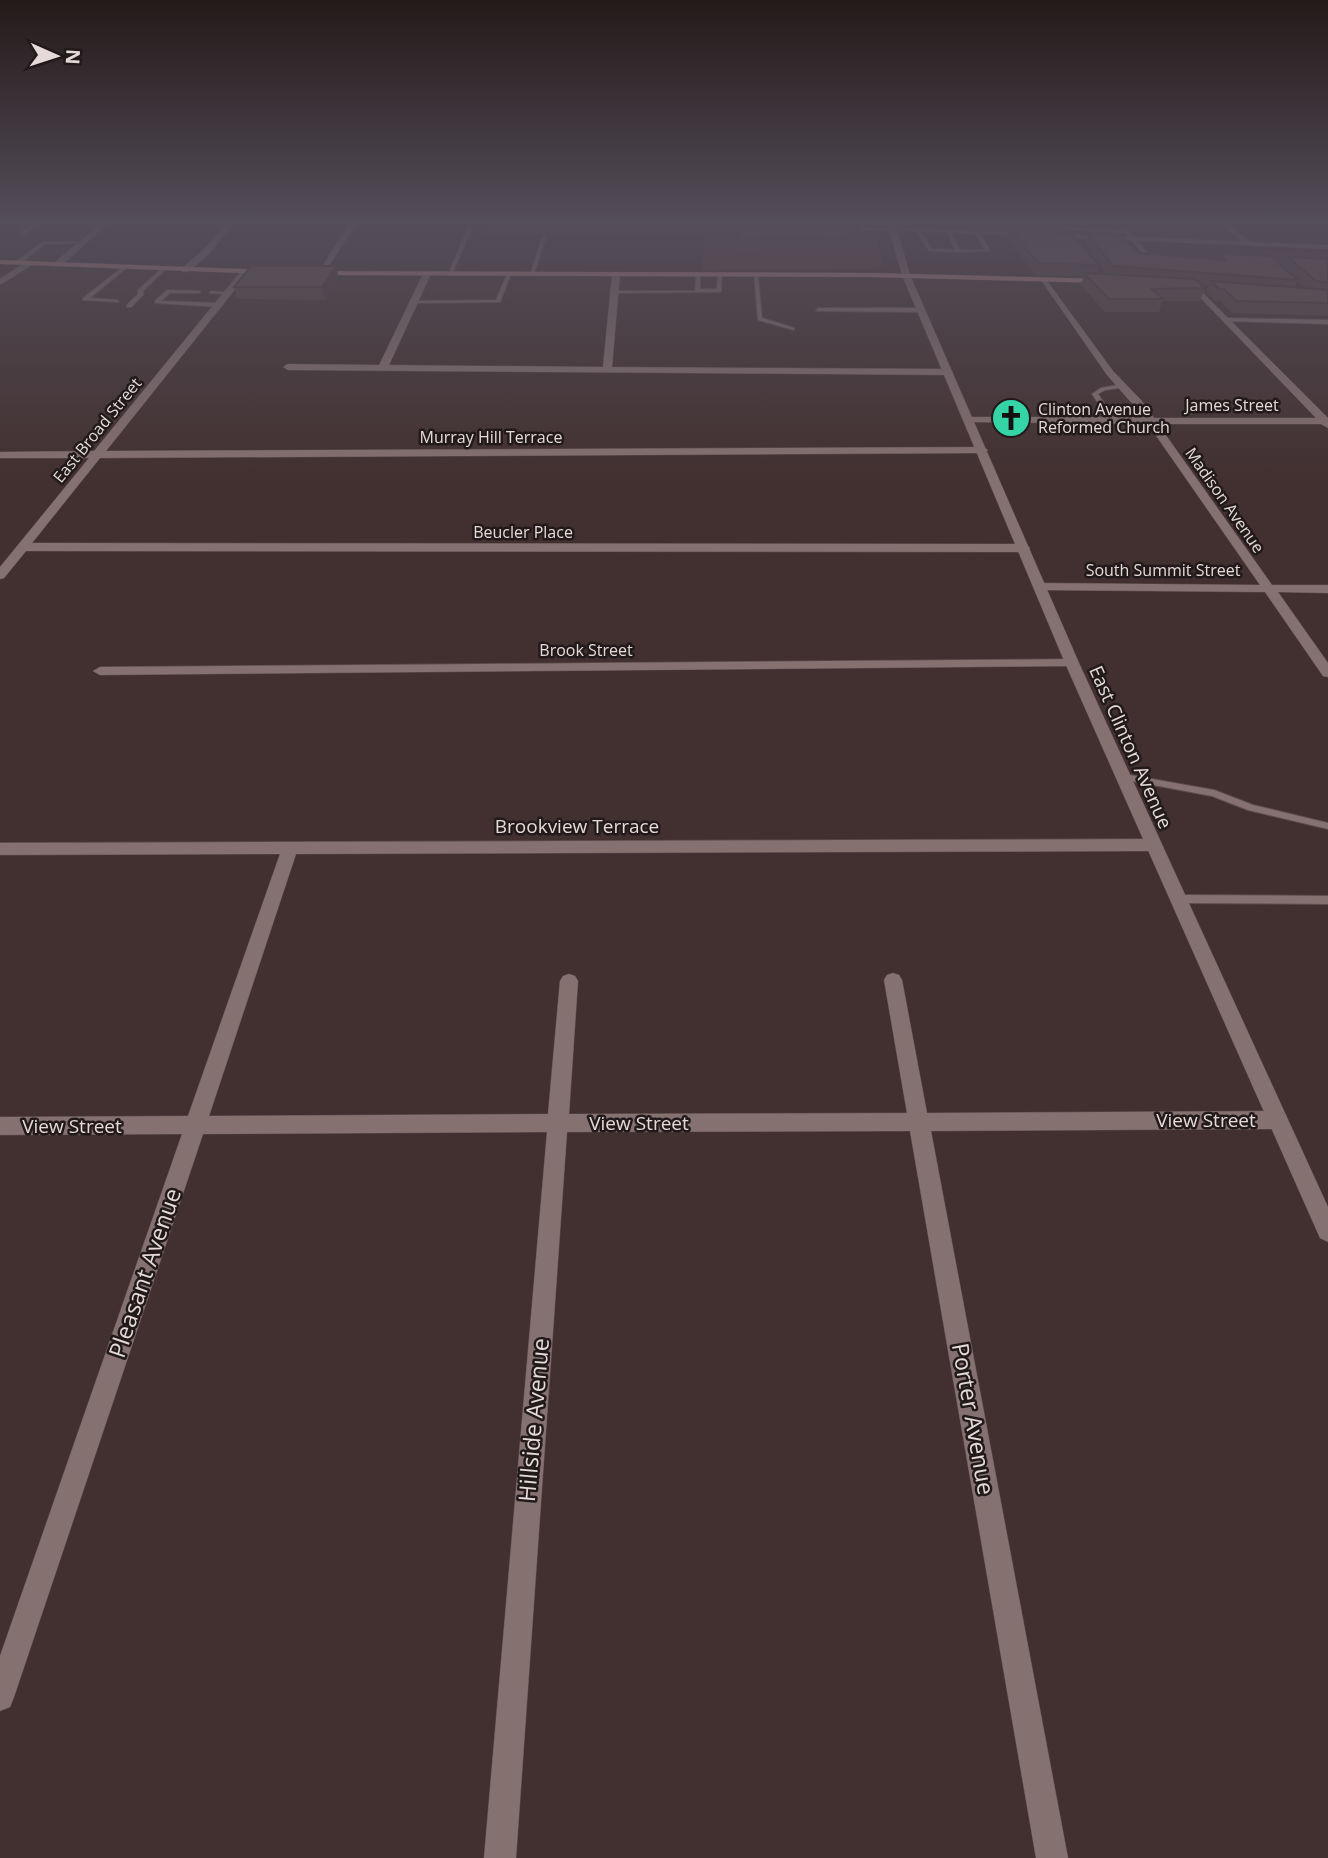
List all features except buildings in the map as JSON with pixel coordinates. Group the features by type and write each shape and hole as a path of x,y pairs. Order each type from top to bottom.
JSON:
{"street":[{"name":"East Broad Street","path":"0,575 217,308"},
{"path":"383,367 410,308"},
{"path":"607,368 613,308"},
{"name":"Madison Avenue","path":"1064,308 1110,373 1138,401 1328,673"},
{"path":"1215,308 1327,423"},
{"name":"East Clinton Avenue","path":"921,310 1072,663 1328,1231"},
{"path":"288,367 948,372"},
{"name":"James Street","path":"969,420 1327,423"},
{"name":"Murray Hill Terrace","path":"0,455 983,450"},
{"name":"Beucler Place","path":"23,547 1024,548"},
{"name":"South Summit Street","path":"1040,587 1328,589"},
{"name":"Brook Street","path":"100,671 1072,663"},
{"name":"Brookview Terrace","path":"0,849 1154,845"},
{"name":"Pleasant Avenue","path":"0,1697 290,848"},
{"name":"Porter Avenue","path":"893,980 1052,1858"},
{"name":"Hillside Avenue","path":"500,1858 569,981"},
{"name":"View Street","path":"0,1126 1278,1120"}],"lane":[{"path":"759,308 760,319 792,329"},
{"path":"818,310 921,310"},
{"path":"1227,320 1328,322"},
{"path":"1113,421 1095,394 1103,389 1123,386"},
{"path":"1124,777 1203,790 1251,808 1328,826"},
{"path":"1178,899 1328,901"}],"place":[{"name":"Clinton Avenue Reformed Church","path":"1011,418"}]}
